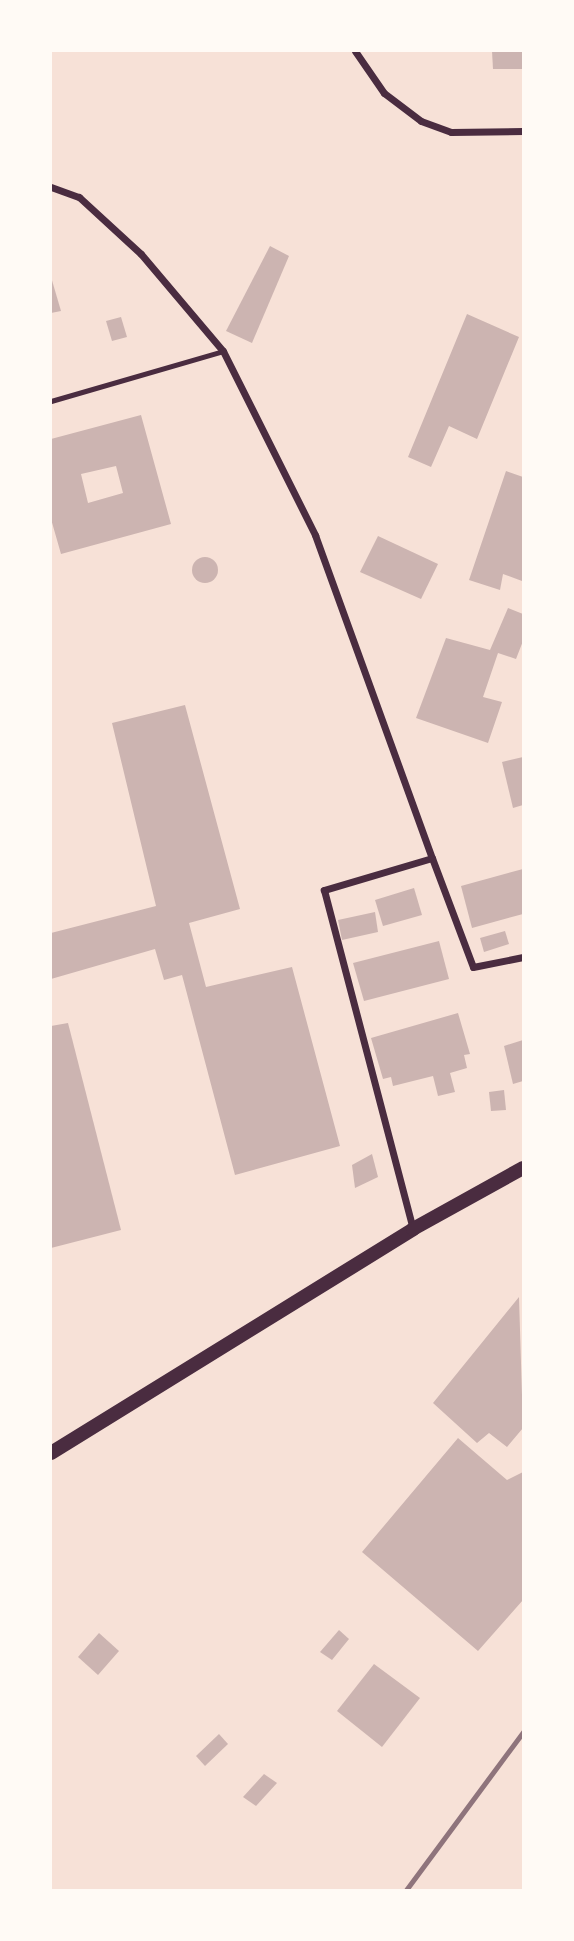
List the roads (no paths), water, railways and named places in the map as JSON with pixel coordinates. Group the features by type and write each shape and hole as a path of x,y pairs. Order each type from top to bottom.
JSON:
{"main road":[{"path":"51,1453 413,1228 523,1168"}],"street":[{"path":"355,51 384,93 421,121 451,132 523,131"},
{"path":"51,187 79,197 141,254 223,351 315,535 473,967 523,957"},
{"path":"413,1228 324,890 432,858"}],"lane":[{"path":"51,401 223,351"}],"railway":[{"path":"406,1890 523,1732"}]}
